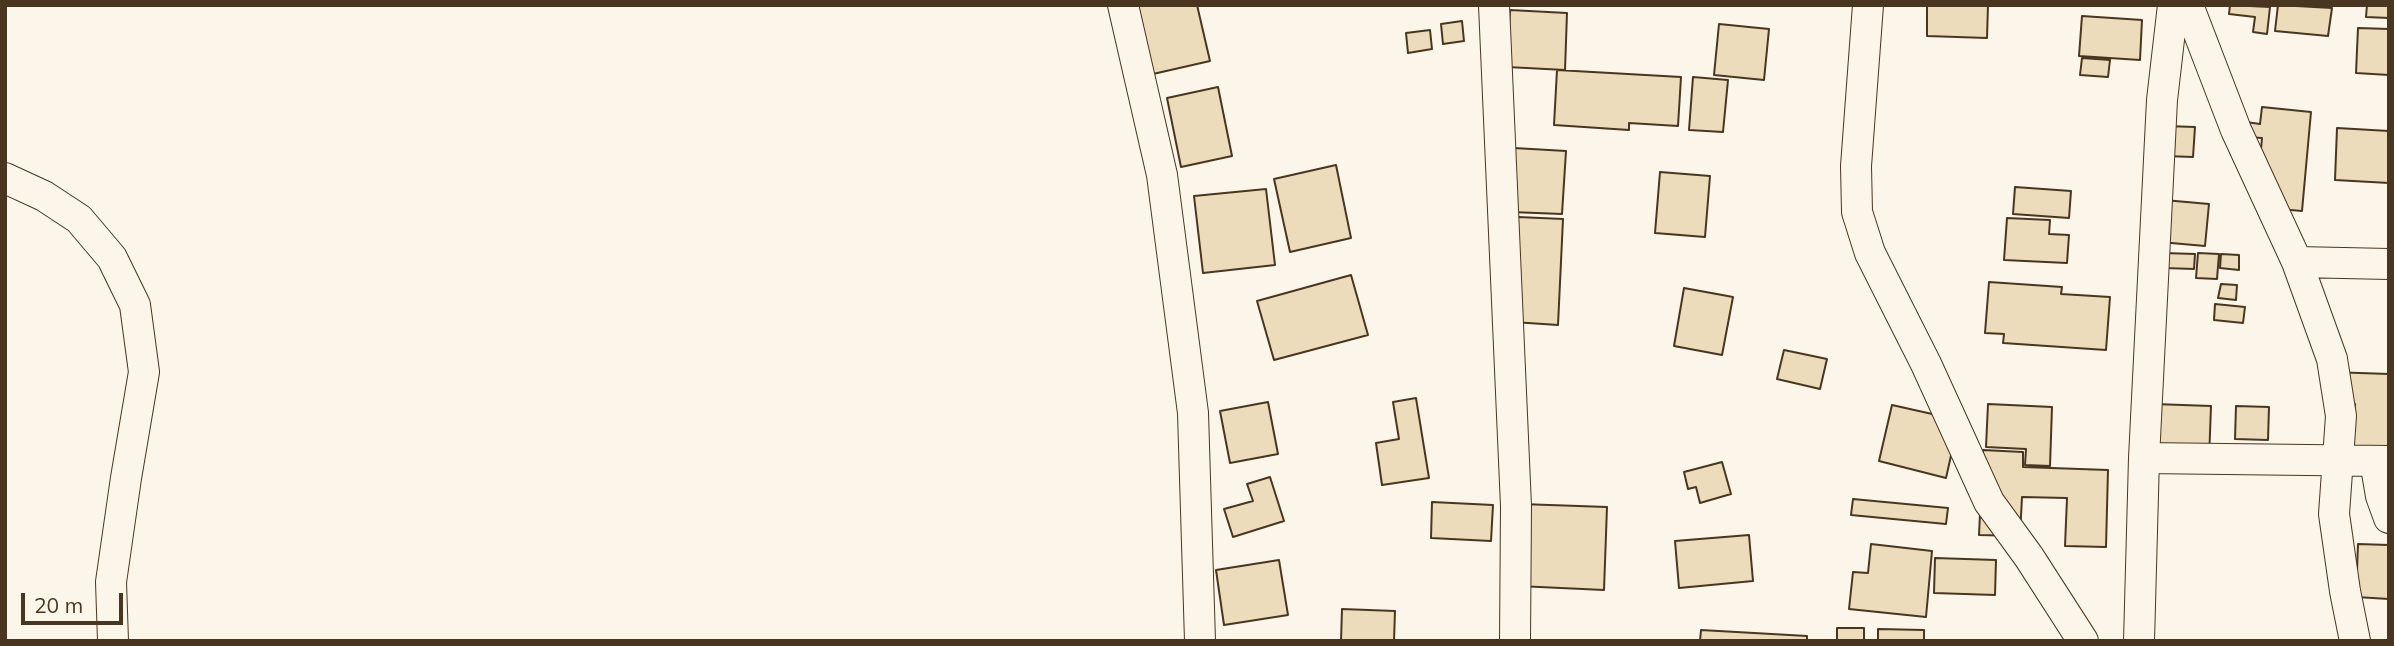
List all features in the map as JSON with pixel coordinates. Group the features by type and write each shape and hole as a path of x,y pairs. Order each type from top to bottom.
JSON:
{"street":[{"path":"1123,5 1162,175 1193,412 1200,641"},
{"path":"1494,5 1516,506 1515,641"},
{"path":"1868,5 1856,166 1857,212 1870,253 1926,364 1989,502 2029,557 2083,641"},
{"path":"2139,641 2144,458 2162,100 2174,5"},
{"path":"2188,5 2236,130 2297,262 2332,359 2341,416 2334,514 2345,591 2356,641"},
{"path":"5,178 44,197 79,219 112,258 135,305 144,372 111,582 113,641"},
{"path":"2297,262 2389,264"},
{"path":"2144,458 2382,461 2381,496 2389,518"}],"building":[{"path":"1138,5 1197,5 1210,61 1153,74"},
{"path":"1927,5 1988,5 1987,38 1927,36"},
{"path":"2230,5 2270,7 2267,34 2253,32 2255,17 2229,14"},
{"path":"2278,5 2332,8 2328,36 2275,31"},
{"path":"2367,5 2389,5 2389,18 2366,17"},
{"path":"1510,10 1567,13 1565,70 1507,67"},
{"path":"2082,16 2142,20 2140,60 2079,56"},
{"path":"1462,21 1464,41 1443,44 1441,24"},
{"path":"1719,24 1769,29 1764,80 1714,75"},
{"path":"2358,28 2389,29 2389,75 2356,73"},
{"path":"1430,30 1432,49 1408,53 1406,33"},
{"path":"2082,58 2110,60 2108,77 2080,75"},
{"path":"1557,70 1681,77 1678,126 1629,123 1629,130 1554,125"},
{"path":"1693,77 1728,80 1723,132 1689,130"},
{"path":"1218,87 1232,156 1181,167 1167,98"},
{"path":"2262,107 2311,112 2302,211 2256,207 2262,138 2245,137 2246,122 2260,124"},
{"path":"2166,126 2195,127 2193,157 2165,156"},
{"path":"2337,128 2389,131 2389,183 2335,180"},
{"path":"1514,148 1566,151 1562,214 1511,212"},
{"path":"1336,165 1351,238 1290,252 1274,179"},
{"path":"1660,172 1710,176 1705,237 1655,233"},
{"path":"2015,187 2071,191 2069,218 2013,214"},
{"path":"1266,189 1275,265 1203,273 1194,196"},
{"path":"2164,200 2209,204 2205,246 2160,242"},
{"path":"1518,217 1563,219 1558,325 1513,322"},
{"path":"2007,218 2050,220 2049,234 2069,235 2067,263 2004,260"},
{"path":"2164,253 2195,254 2194,269 2164,268"},
{"path":"2198,253 2219,254 2217,279 2196,278"},
{"path":"2221,254 2239,255 2239,270 2220,268"},
{"path":"1351,275 1368,335 1274,360 1257,301"},
{"path":"1989,282 2062,287 2061,294 2110,297 2106,350 2003,343 2004,334 1985,333"},
{"path":"2221,284 2237,285 2236,300 2218,298"},
{"path":"1684,288 1733,297 1722,355 1674,346"},
{"path":"2215,304 2245,307 2243,323 2214,320"},
{"path":"1784,350 1827,359 1820,389 1777,379"},
{"path":"2330,372 2389,374 2389,452 2328,449 2353,427 2355,404 2329,402"},
{"path":"1416,398 1429,478 1382,485 1376,443 1399,439 1393,402"},
{"path":"1268,402 1278,454 1230,463 1220,411"},
{"path":"1988,404 2052,407 2050,466 2025,465 2026,449 1986,447"},
{"path":"2154,404 2211,406 2209,460 2151,458"},
{"path":"1892,405 1959,420 1946,478 1879,461"},
{"path":"2236,406 2269,407 2268,440 2235,439"},
{"path":"1983,450 2023,452 2023,467 2108,470 2106,547 2065,546 2067,498 2022,497 2020,536 1979,535"},
{"path":"1722,462 1731,494 1700,503 1696,487 1688,489 1684,472"},
{"path":"1270,477 1284,521 1233,537 1224,509 1253,501 1247,484"},
{"path":"1853,499 1948,508 1946,524 1851,515"},
{"path":"1432,502 1493,505 1491,541 1431,538"},
{"path":"1521,504 1607,507 1604,590 1518,586"},
{"path":"1749,535 1753,581 1679,588 1675,541"},
{"path":"1871,544 1932,551 1926,617 1849,609 1853,572 1868,573"},
{"path":"2358,544 2389,545 2389,599 2356,597"},
{"path":"1935,558 1996,560 1995,595 1934,593"},
{"path":"1279,560 1288,615 1224,625 1216,570"},
{"path":"1342,609 1395,611 1394,641 1341,641"},
{"path":"1837,628 1864,628 1864,641 1837,641"},
{"path":"1878,629 1924,630 1924,641 1878,641"},
{"path":"1701,630 1807,636 1807,641 1700,641"}]}
